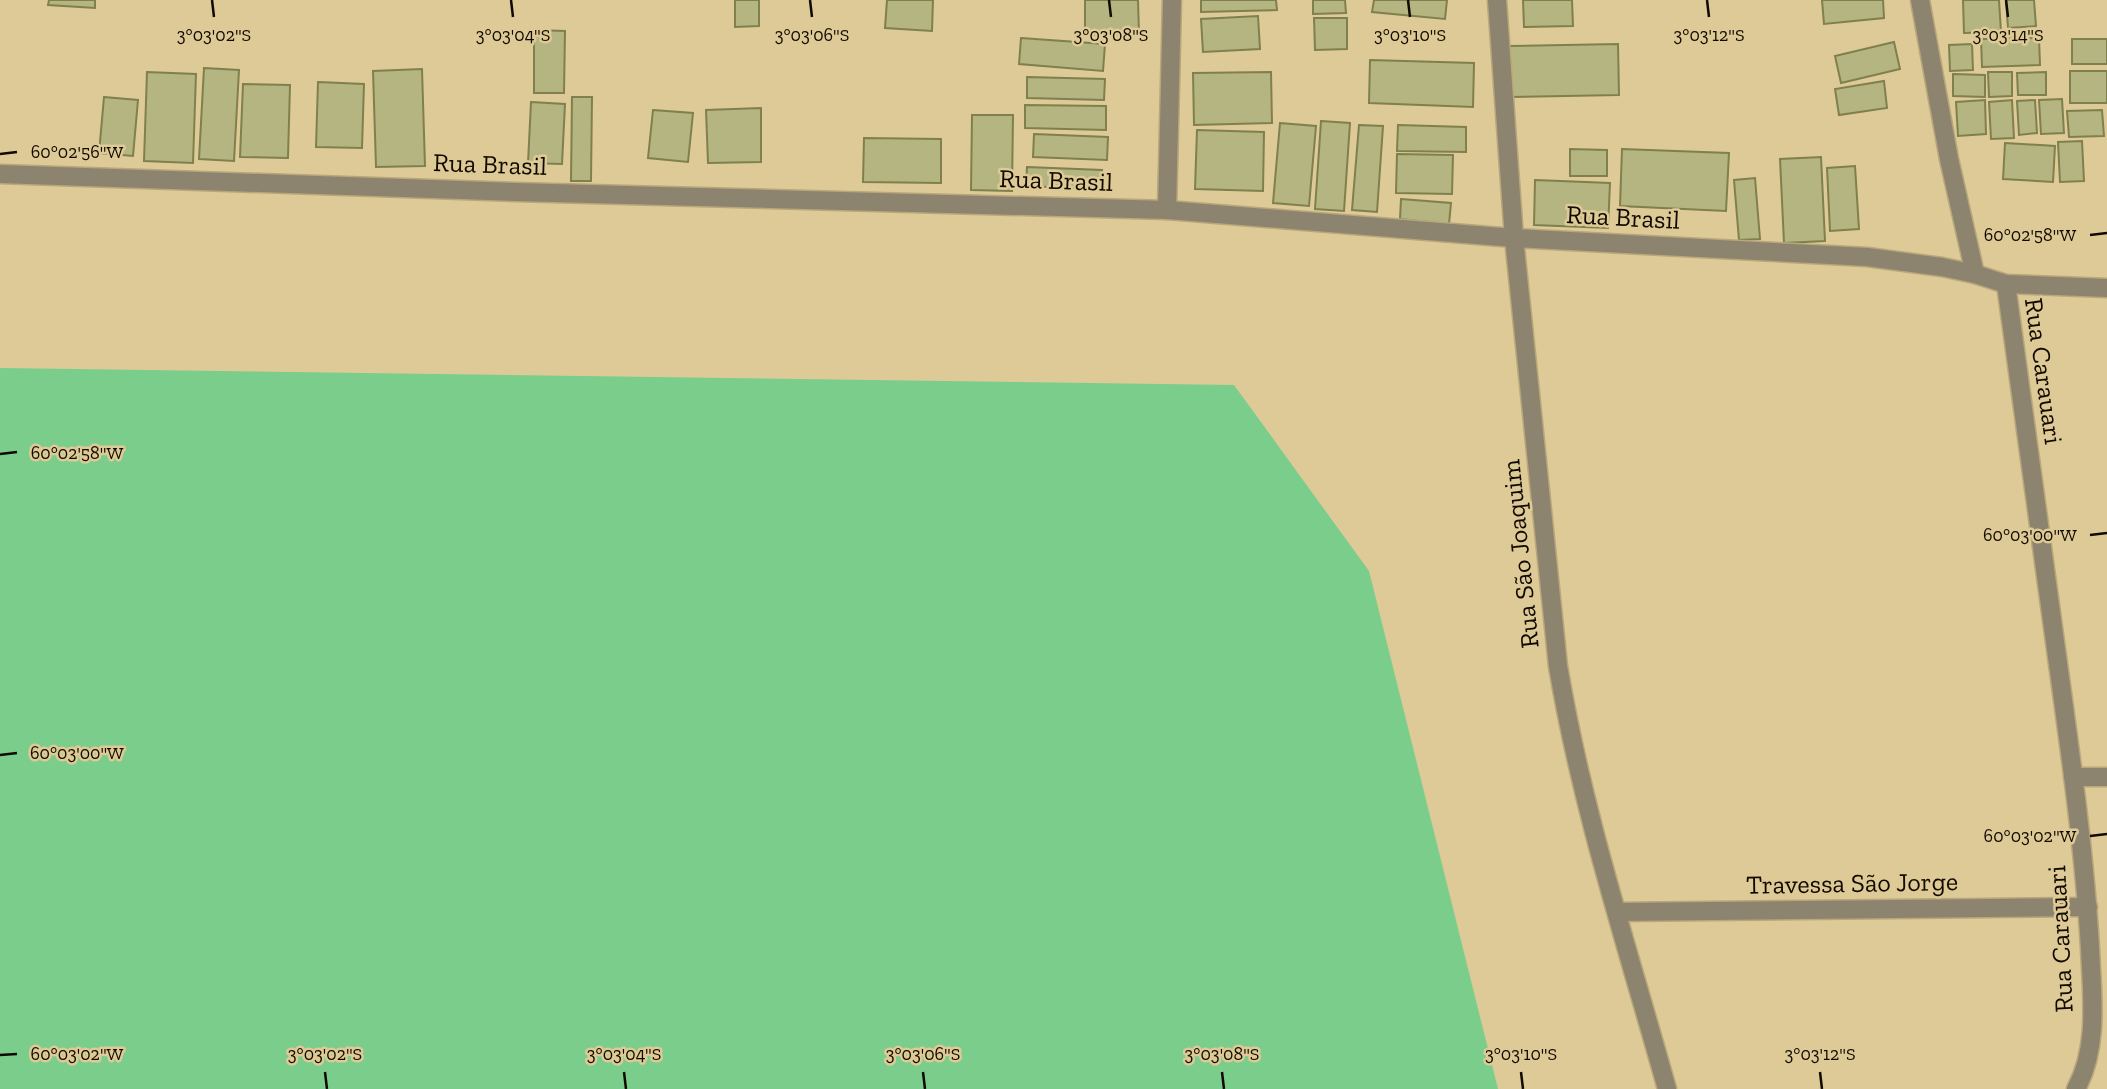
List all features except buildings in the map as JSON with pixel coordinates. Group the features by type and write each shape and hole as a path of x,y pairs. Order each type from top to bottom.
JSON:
{"street":[{"path":"1167,210 1172,0"},
{"name":"Rua São Joaquim","path":"1497,0 1514,237 1558,666 1584,798 1667,1089"},
{"path":"1920,0 1949,159 1975,274"},
{"name":"Rua Brasil","path":"0,174 1167,210 1514,237 1867,257 1942,267 2006,284 2107,288"},
{"name":"Rua Carauari","path":"2006,284 2088,906 2092,1026 2085,1072 2076,1089"},
{"path":"2073,777 2107,777"},
{"name":"Travessa São Jorge","path":"1618,912 2088,906"}],"green space":[{"path":"0,368 1234,385 1369,571 1498,1089 0,1089"}]}
